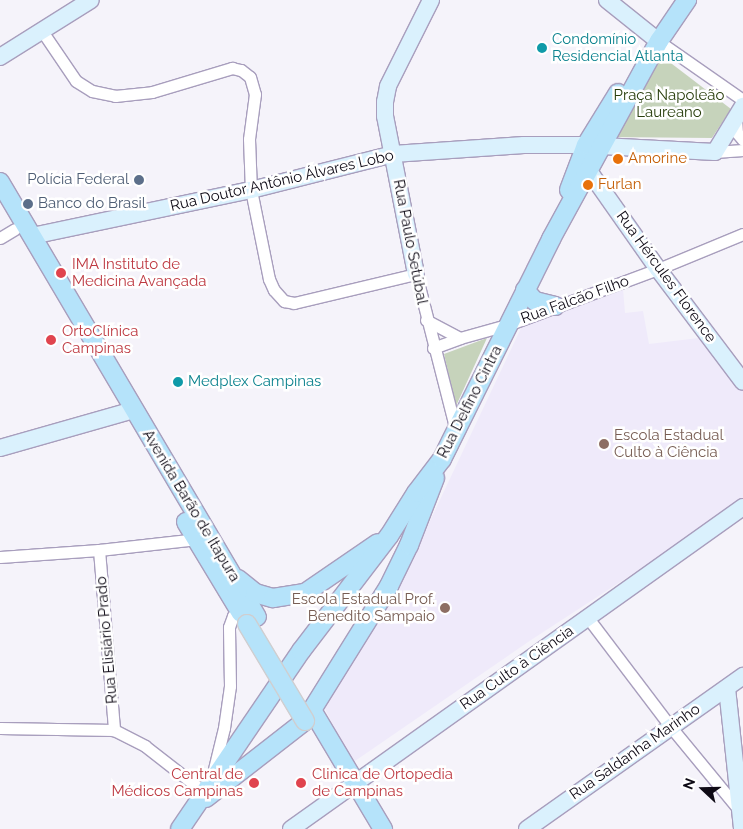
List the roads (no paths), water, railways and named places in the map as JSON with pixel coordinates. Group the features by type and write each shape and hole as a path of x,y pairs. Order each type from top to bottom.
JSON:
{"main road":[{"name":"Rua Delfino Cintra","path":"180,829 301,651 394,529 416,493 442,459 457,432 550,239 589,171 594,145 655,39 687,0"},
{"path":"550,239 594,145"},
{"name":"Avenida Barão de Itapura","path":"0,182 32,236 197,539 248,617 352,785 383,829"},
{"name":"Avenida Barão de Itapura","path":"0,205 7,233 128,412 232,572 248,617"},
{"path":"525,290 535,301 554,306"},
{"path":"194,808 308,715 389,586 415,530 442,459"},
{"path":"232,572 245,587 255,593 273,598 291,597 304,594 394,529 411,525 415,530"},
{"name":"Avenida Barão de Itapura","path":"352,785 371,829"}],"street":[{"path":"0,57 91,0"},
{"name":"Rua Paulo Setúbal","path":"431,0 388,86 385,116 426,320 457,432"},
{"path":"607,0 655,39 743,100"},
{"path":"42,31 76,81 92,92 114,96 152,92 232,68 241,70 250,77 255,94 249,139 251,190 269,280 278,297 284,301 294,303 416,274"},
{"path":"740,112 737,134 743,140"},
{"path":"715,152 740,112"},
{"name":"Rua Doutor Antônio Álvares Lobo","path":"32,236 251,190 393,154 524,145 594,145 715,152 743,150"},
{"name":"Rua Hércules Florence","path":"589,171 658,269 743,382"},
{"name":"Rua Falcão Filho","path":"434,348 460,338 510,324 554,306 658,269 743,234"},
{"path":"426,320 460,338"},
{"path":"0,448 128,412"},
{"name":"Rua Culto à Ciência","path":"291,829 743,507"},
{"path":"0,557 99,550 197,539"},
{"name":"Rua Elisiário Prado","path":"99,550 114,730"},
{"path":"0,728 114,730 145,746 208,786 224,728 230,686 229,627 233,616 248,617"},
{"path":"588,618 670,726 740,811"},
{"name":"Rua Saldanha Marinho","path":"527,829 670,726 735,687 743,676"},
{"path":"735,687 742,829"}],"place":[{"name":"Condomínio Residencial Atlanta","path":"542,48"},
{"name":"Amorine","path":"618,159"},
{"name":"Polícia Federal","path":"139,180"},
{"name":"Furlan","path":"588,185"},
{"name":"Banco do Brasil","path":"28,204"},
{"name":"IMA Instituto de Medicina Avançada","path":"61,273"},
{"name":"OrtoClínica Campinas","path":"51,340"},
{"name":"Medplex Campinas","path":"178,382"},
{"name":"Escola Estadual Culto à Ciência","path":"604,444"},
{"name":"Escola Estadual Prof. Benedito Sampaio","path":"445,608"},
{"name":"Central de Médicos Campinas","path":"254,783"},
{"name":"Clinica de Ortopedia de Campinas","path":"301,783"}],"park label":[{"name":"Praça Napoleão Laureano","path":"669,104"}]}
